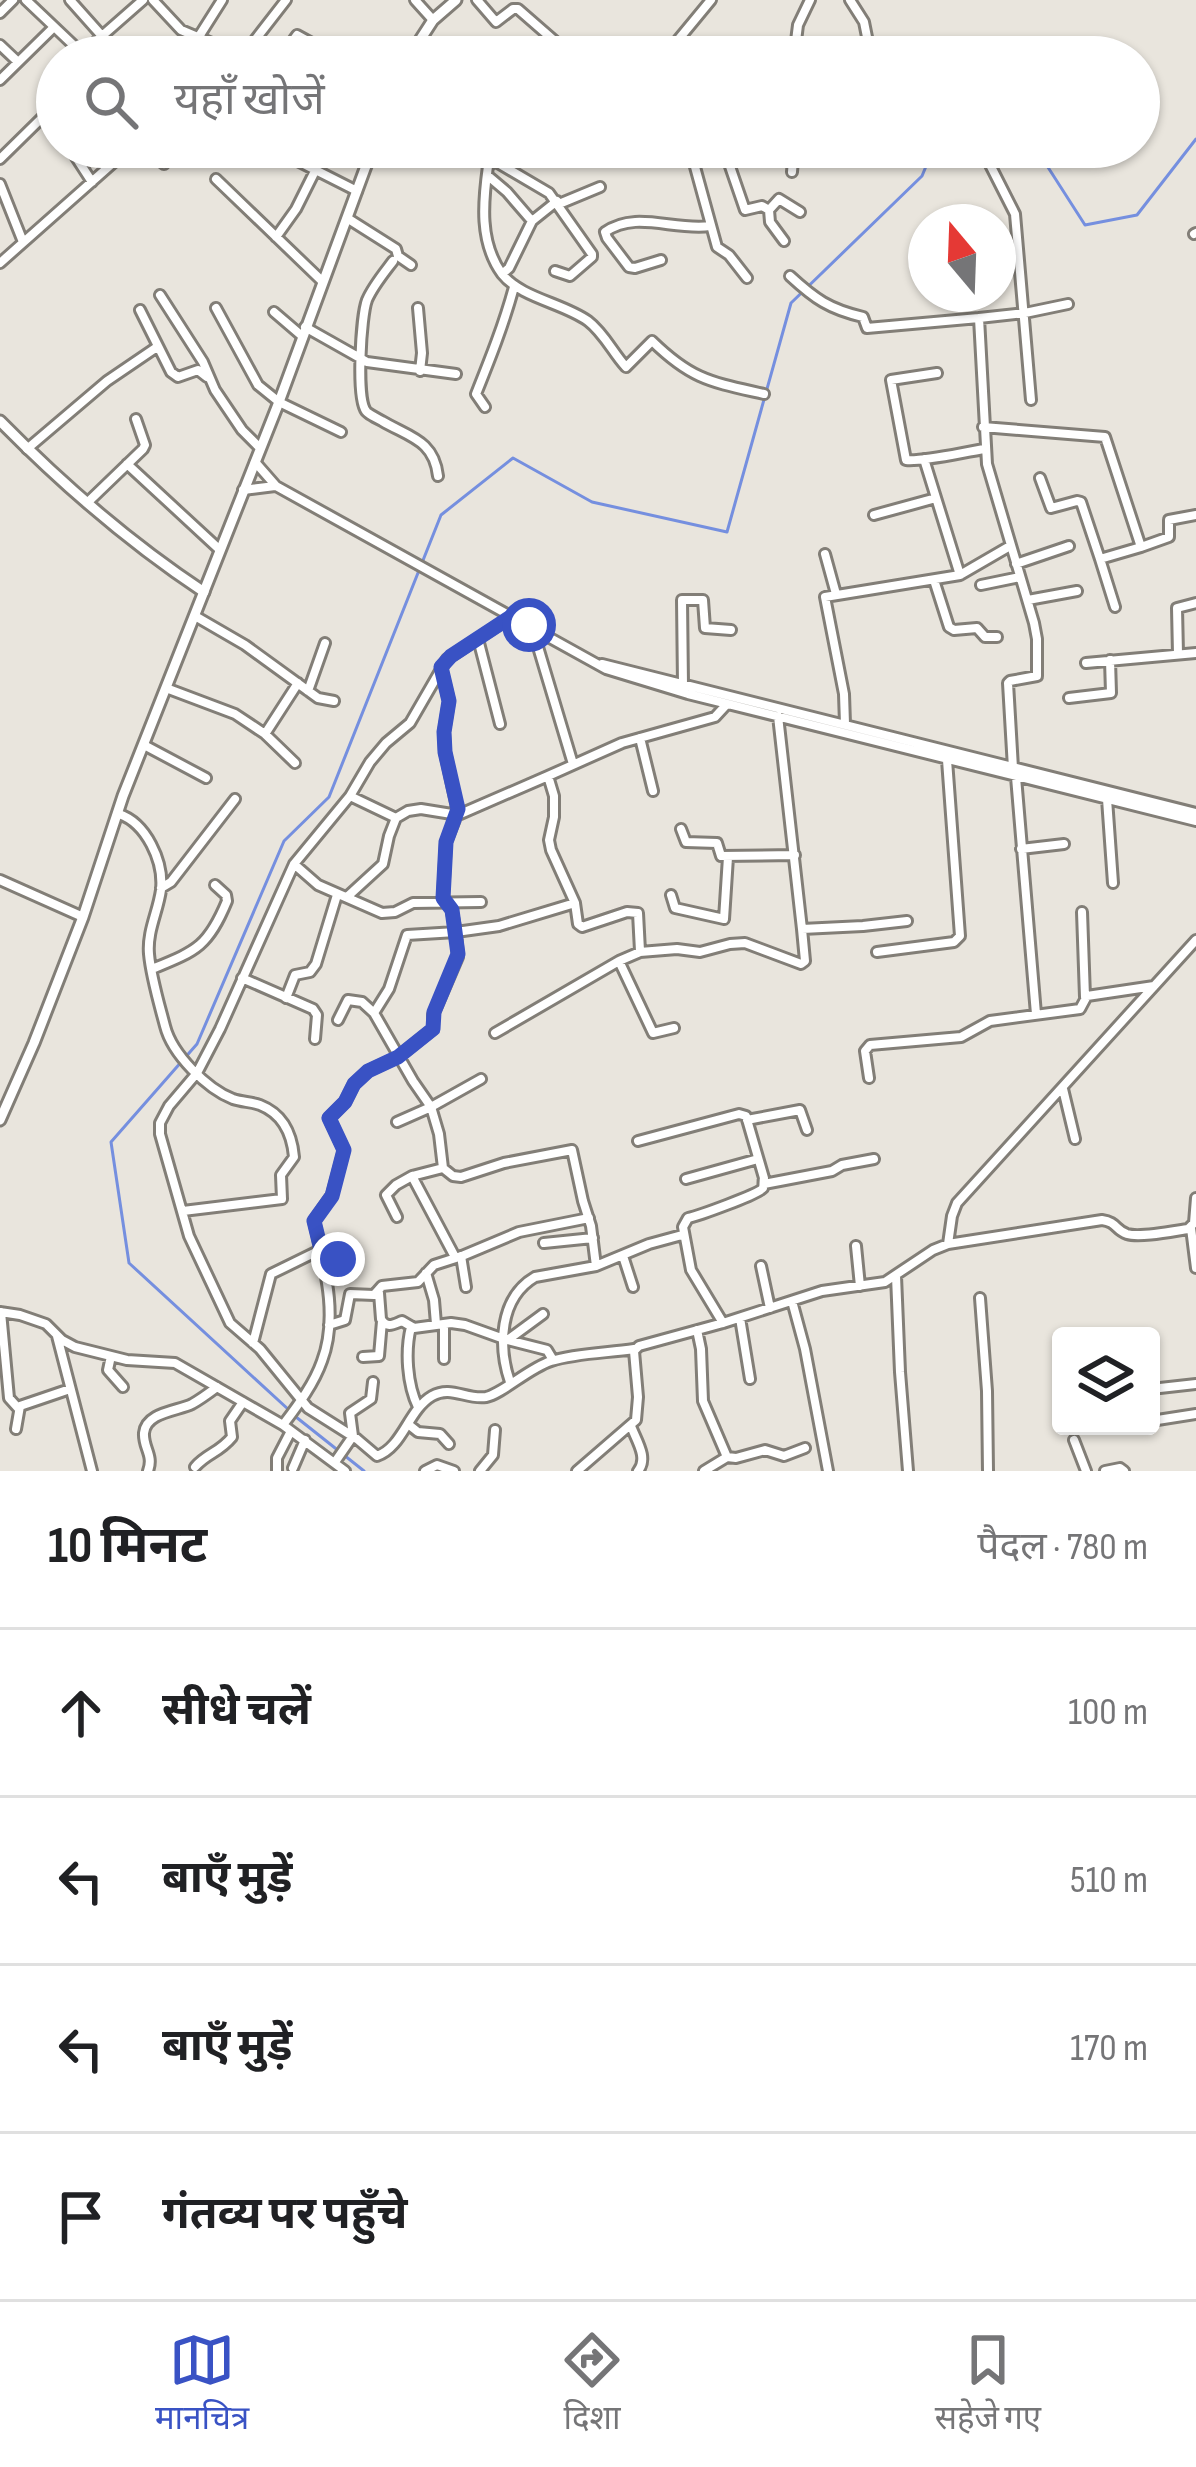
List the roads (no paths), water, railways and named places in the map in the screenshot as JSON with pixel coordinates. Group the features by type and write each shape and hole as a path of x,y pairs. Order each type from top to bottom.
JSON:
{"street":[{"path":"0,13 13,0"},
{"path":"26,0 64,36"},
{"path":"70,0 102,36 143,0"},
{"path":"153,0 194,36"},
{"path":"199,36 222,0"},
{"path":"258,36 286,0"},
{"path":"415,0 433,20"},
{"path":"423,36 456,0"},
{"path":"477,0 496,22 518,9 549,36"},
{"path":"680,36 711,0"},
{"path":"797,36 810,0"},
{"path":"850,0 867,36"},
{"path":"45,36 54,27"},
{"path":"0,80 36,44"},
{"path":"0,45 18,62"},
{"path":"1,157 36,124"},
{"path":"83,168 92,182"},
{"path":"0,263 108,168"},
{"path":"309,168 357,191"},
{"path":"0,1120 83,917 365,168"},
{"path":"486,168 532,221"},
{"path":"490,168 483,196 492,256 514,286 590,322 626,367 650,341 698,377 764,394"},
{"path":"507,168 543,188 558,203 592,256 570,276 555,271"},
{"path":"695,168 718,248 747,278"},
{"path":"731,168 745,210 762,206 769,210"},
{"path":"792,168 792,172"},
{"path":"992,168 1014,210 1031,400"},
{"path":"276,237 315,171"},
{"path":"216,179 322,281"},
{"path":"0,184 23,242"},
{"path":"502,274 532,221 558,203 601,187"},
{"path":"784,241 770,222 769,210 779,199 800,212"},
{"path":"345,218 396,249 397,256 411,266"},
{"path":"661,260 629,267 605,232 638,221 684,228 710,226"},
{"path":"393,261 366,306 359,359 364,409 427,446 438,476"},
{"path":"790,276 836,310 863,317 866,328 1025,313 1068,304"},
{"path":"485,406 476,394 514,286"},
{"path":"160,295 203,362 208,378 242,430 260,448"},
{"path":"216,308 255,381 279,402 340,431"},
{"path":"418,308 420,371"},
{"path":"140,310 176,376 198,370 208,378"},
{"path":"274,312 304,332 373,364 456,374"},
{"path":"979,318 985,449 1037,639 1038,674 1008,683 1036,1014"},
{"path":"27,448 73,407 157,347"},
{"path":"937,374 891,380 905,458 909,462 985,449"},
{"path":"87,503 145,445 136,419"},
{"path":"0,421 87,503 204,592"},
{"path":"983,427 1105,437 1141,547"},
{"path":"924,459 960,575"},
{"path":"255,462 276,486 622,675 724,709 778,716 1196,817"},
{"path":"127,464 220,550"},
{"path":"1040,478 1051,508 1082,502 1115,608"},
{"path":"243,490 276,486"},
{"path":"874,515 936,498"},
{"path":"1100,559 1169,537 1169,520 1196,515"},
{"path":"845,724 827,596 960,575 1010,546"},
{"path":"1016,564 1070,546"},
{"path":"826,554 836,594"},
{"path":"981,585 1020,577"},
{"path":"934,580 949,627 977,628 985,637 997,637"},
{"path":"1028,600 1077,590"},
{"path":"683,685 682,601 703,600 705,628 731,630"},
{"path":"1178,654 1177,608 1196,603"},
{"path":"195,616 245,645 318,698 334,701"},
{"path":"512,616 441,667 414,717 379,750 350,796 294,864 220,1029 160,1123 194,1248 222,1310 299,1403 374,1455 381,1455 418,1407 441,1392 494,1395 553,1360 634,1349 822,1291 886,1282 948,1244 1102,1220 1132,1235 1191,1228"},
{"path":"537,629 538,647 573,764"},
{"path":"478,639 500,724"},
{"path":"308,691 326,643"},
{"path":"1086,663 1196,653"},
{"path":"1070,698 1111,693 1110,660"},
{"path":"600,664 845,724 1107,799 1196,817"},
{"path":"277,1471 286,1426 324,1355 328,1324 324,1262 314,1221 332,1196 344,1150 329,1118 368,1071 398,1057 434,1028 434,1012 458,957 452,910 445,902 446,842 458,815 445,752 449,701 441,667"},
{"path":"265,734 298,683"},
{"path":"166,688 235,715 265,734 295,763"},
{"path":"286,998 295,975 310,972 316,964 342,896 383,864 396,818 421,809 458,815 573,764 640,738 715,717 724,709"},
{"path":"495,1034 640,952 700,952 745,943 801,964 805,961 778,716"},
{"path":"640,738 653,791"},
{"path":"144,745 206,778"},
{"path":"877,952 955,942 961,936 947,760"},
{"path":"548,776 554,796 551,850 575,903 578,923 582,927 627,912 638,913 640,952"},
{"path":"350,796 396,818"},
{"path":"161,888 171,882 235,799"},
{"path":"1107,799 1113,883"},
{"path":"118,814 132,819 146,836 159,871 161,888 149,934 152,969 174,1050 227,1096 274,1113 290,1133 294,1154 281,1175 284,1196 280,1200 183,1211"},
{"path":"681,829 686,842 717,843 719,855 795,855"},
{"path":"1021,849 1064,844"},
{"path":"671,896 675,908 724,919 728,857"},
{"path":"294,864 307,877 342,896 386,913 413,903 481,902"},
{"path":"0,880 83,917"},
{"path":"152,969 183,956 209,937 227,901 214,885"},
{"path":"374,1013 389,989 407,935 499,926 575,903"},
{"path":"869,1078 869,1045 961,1037 986,1022 1080,1009 1084,997 1082,912"},
{"path":"802,928 907,921"},
{"path":"948,1244 957,1203 1196,940"},
{"path":"620,961 652,1034 674,1028"},
{"path":"242,978 316,1012 315,1040"},
{"path":"1084,997 1154,986"},
{"path":"338,1020 353,999 374,1013 431,1107 443,1168 454,1176 572,1150 596,1266"},
{"path":"397,1122 481,1078"},
{"path":"1062,1088 1075,1139"},
{"path":"747,1120 800,1110 807,1130"},
{"path":"638,1141 744,1114 764,1184"},
{"path":"686,1179 758,1159"},
{"path":"723,1324 691,1270 682,1235 688,1218 757,1193 764,1184 874,1159"},
{"path":"397,1217 386,1195 412,1176 443,1168"},
{"path":"412,1176 458,1256 466,1287"},
{"path":"1196,1198 1191,1228 1196,1268"},
{"path":"328,1324 344,1320 349,1294 374,1295 382,1286 418,1282 434,1265 519,1232 589,1218"},
{"path":"510,1382 504,1362 508,1306 526,1282 596,1266 682,1235"},
{"path":"544,1244 593,1238"},
{"path":"856,1246 860,1286"},
{"path":"253,1343 271,1274 322,1249"},
{"path":"623,1256 633,1287"},
{"path":"324,1262 340,1260 346,1277"},
{"path":"761,1266 770,1308"},
{"path":"426,1272 440,1324 443,1358"},
{"path":"896,1276 908,1471"},
{"path":"363,1357 379,1354 378,1290"},
{"path":"980,1298 988,1471"},
{"path":"792,1301 828,1471"},
{"path":"18,1408 9,1399 0,1312 38,1321 75,1346 111,1356 168,1361 286,1426 337,1459 344,1471"},
{"path":"506,1340 543,1314"},
{"path":"740,1318 750,1379"},
{"path":"382,1321 393,1326 402,1321 411,1327 465,1324 547,1350 553,1360"},
{"path":"411,1327 410,1382 418,1407"},
{"path":"697,1330 704,1407 727,1456"},
{"path":"57,1335 92,1471"},
{"path":"577,1471 636,1420 634,1349"},
{"path":"111,1356 108,1370 123,1387"},
{"path":"337,1459 351,1439 350,1413 370,1400 373,1382"},
{"path":"1160,1388 1196,1384"},
{"path":"148,1471 146,1425 164,1411 186,1407 217,1387"},
{"path":"18,1408 71,1389"},
{"path":"195,1467 232,1437 230,1420 243,1402"},
{"path":"16,1429 18,1408"},
{"path":"1160,1420 1196,1414"},
{"path":"408,1424 418,1432 440,1434 449,1444"},
{"path":"631,1426 643,1458 638,1471"},
{"path":"483,1470 493,1455 495,1430"},
{"path":"293,1468 305,1440"},
{"path":"1074,1440 1087,1471"},
{"path":"704,1471 727,1456 765,1450 784,1456 805,1448"},
{"path":"425,1471 437,1465 454,1471"},
{"path":"1105,1471 1124,1471"}],"waterway":[{"path":"1048,168 1085,225 1137,215 1196,139"},
{"path":"289,1410 129,1263 111,1142 197,1044 284,841 329,797 441,515 513,458 592,502 727,532 791,303 925,168"},
{"path":"296,1417 364,1471"}]}
